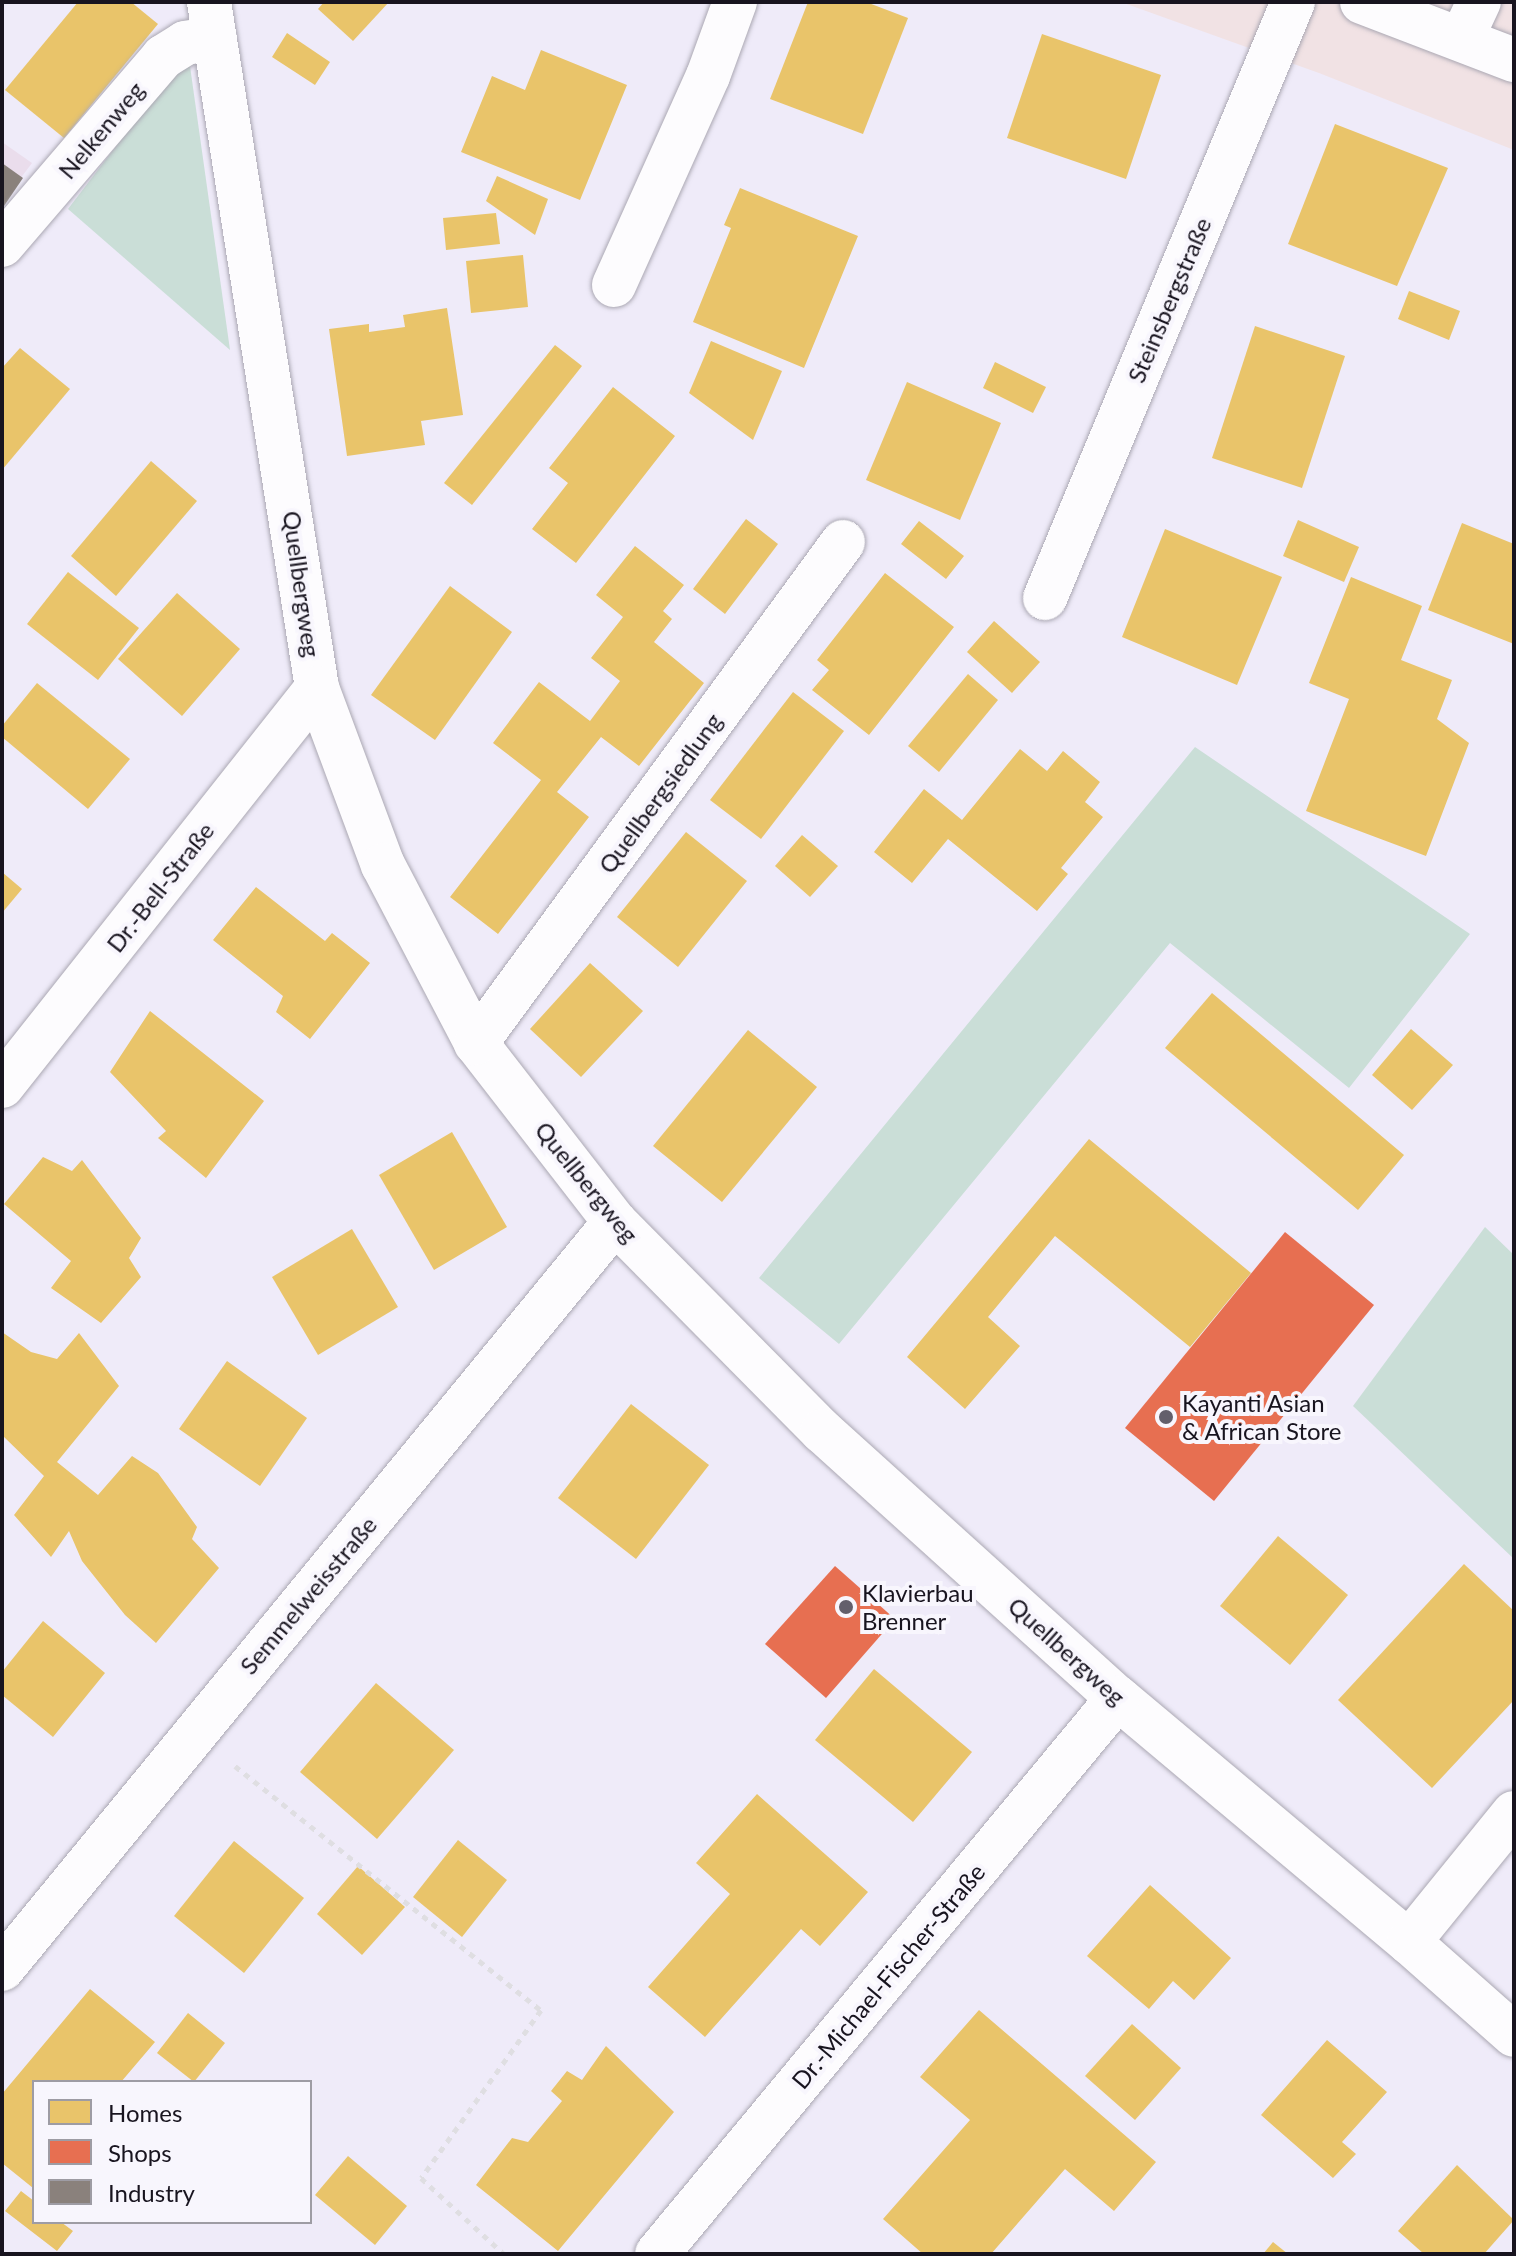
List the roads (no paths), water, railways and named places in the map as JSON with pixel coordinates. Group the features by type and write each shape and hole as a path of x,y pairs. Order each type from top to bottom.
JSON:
{"street":[{"path":"614,285 708,76 735,2"},
{"name":"Steinsbergstraße","path":"1045,598 1293,2"},
{"path":"1362,2 1470,20 1514,60"},
{"name":"Nelkenweg","path":"2,245 163,57 212,20"},
{"name":"Quellbergweg","path":"212,20 317,688 383,865 476,1043 615,1222 822,1431 1118,1698 1409,1942 1514,2035"},
{"name":"Quellbergsiedlung","path":"476,1043 843,542"},
{"name":"Dr.-Bell-Straße","path":"2,1086 317,688"},
{"name":"Semmelweisstraße","path":"2,1969 615,1222"},
{"name":"Dr.-Michael-Fischer-Straße","path":"657,2254 1118,1698"},
{"path":"1409,1942 1514,1813"}],"place":[{"name":"Kayanti Asian & African Store","path":"1166,1417"},
{"name":"Klavierbau Brenner","path":"846,1607"}]}
